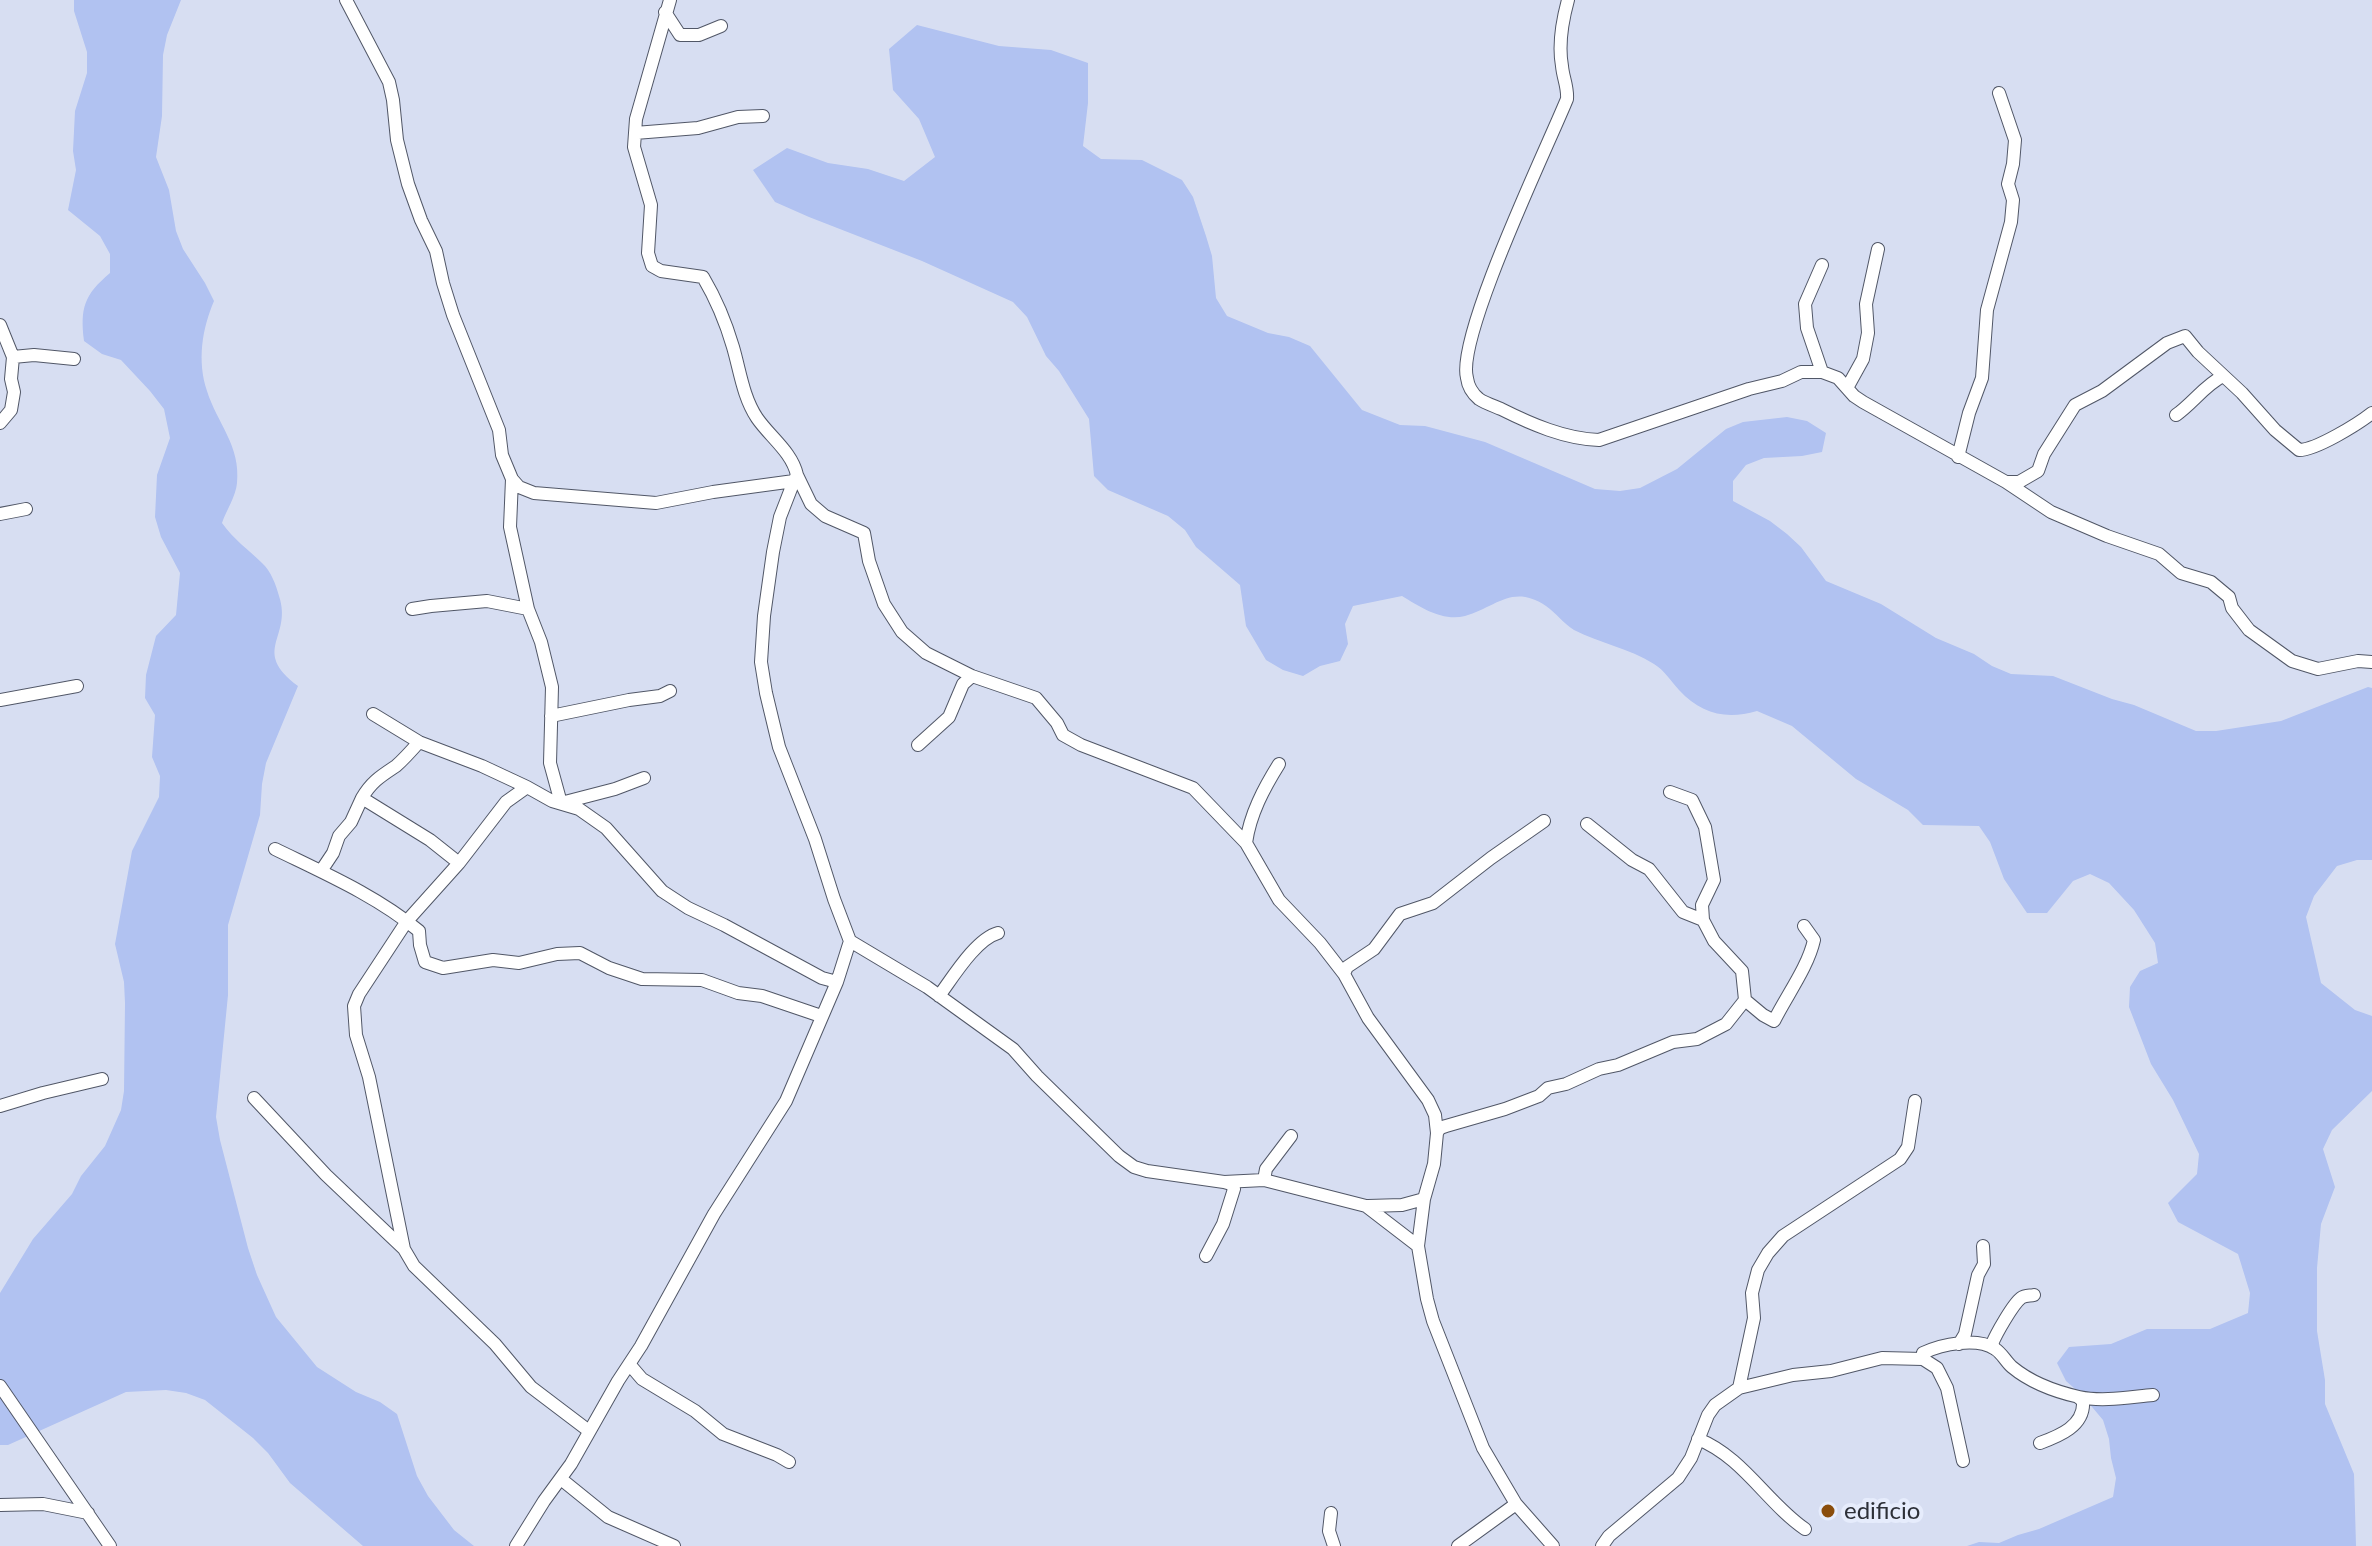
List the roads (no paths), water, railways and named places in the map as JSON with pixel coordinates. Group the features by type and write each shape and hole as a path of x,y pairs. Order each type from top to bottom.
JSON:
{"street":[{"path":"346,0 389,82 397,140 408,184 436,251 453,315 499,430 502,455 512,479 519,487 534,493 656,503 795,478"},
{"path":"1568,0 1561,23 1562,67 1568,89 1567,99 1481,305 1466,359 1470,389 1480,399 1534,425 1599,440 1749,389 1782,381 1801,372 1822,372 1838,378 1863,402 2006,482 2051,512 2159,554 2181,573 2211,582 2229,597 2232,608 2249,630 2292,661 2318,669 2358,661 2372,662"},
{"path":"668,6 680,35 699,35 721,26"},
{"path":"668,6 642,94 635,133 634,147 651,205 648,253 652,266 661,271 703,277 715,298 732,345 746,397 756,417 795,464 795,478 780,517 773,552 761,662 779,747 850,941 939,996 1013,1049 1037,1076 1134,1167 1231,1184 1234,1189 1223,1224 1206,1256"},
{"path":"1958,457 1982,378 1987,310 2011,222 2013,200 2008,184 2015,140 1999,93"},
{"path":"635,133 698,128 738,117 763,116"},
{"path":"1847,388 1863,359 1868,333 1866,304 1878,249"},
{"path":"1822,265 1805,304 1807,328 1822,372"},
{"path":"0,325 13,357 11,379 14,392 11,410 0,423"},
{"path":"2006,482 2019,482 2038,471 2044,454 2075,405 2102,391 2178,337 2189,339 2275,430 2299,450 2314,448 2372,413"},
{"path":"13,357 34,355 74,359"},
{"path":"2176,415 2212,382 2223,376"},
{"path":"795,478 811,504 825,516 864,533 869,561 884,604 902,632 926,653 972,676 1036,698 1050,713 1063,735 1081,745 1193,788 1246,843 1279,900 1320,943 1344,974 1368,1018 1428,1100 1435,1115 1434,1164 1424,1199 1418,1246 1433,1321 1483,1448 1516,1504 1553,1546"},
{"path":"512,479 510,527 528,609 541,642 552,687 550,763 561,803"},
{"path":"0,514 26,509"},
{"path":"412,609 487,601 528,609"},
{"path":"918,745 949,717 963,684 972,676"},
{"path":"0,700 77,686"},
{"path":"551,716 660,696 670,691"},
{"path":"373,714 419,742 482,766 552,801 579,809 606,828 662,891 688,908 810,972 837,982"},
{"path":"321,871 369,786 398,765 419,742"},
{"path":"1246,843 1263,790 1279,764"},
{"path":"561,803 644,778"},
{"path":"404,1249 369,1077 356,1035 354,1006 407,921 459,863 506,802 527,787"},
{"path":"1670,792 1692,800 1705,827 1714,880 1702,905 1703,920 1714,941 1742,971 1745,1000 1774,1021 1810,957 1814,940 1804,926"},
{"path":"362,798 430,840 459,863"},
{"path":"1344,974 1347,967 1374,949 1400,914 1433,903 1544,821"},
{"path":"1587,824 1632,860 1649,869 1683,912 1703,920"},
{"path":"275,849 358,890 407,921 419,931 425,962 443,968 493,960 519,963 557,954 580,953 609,968 642,979 702,980 821,1016"},
{"path":"939,996 970,955 992,934 998,933"},
{"path":"516,1546 561,1479 630,1365 714,1214 786,1101 837,982 850,941"},
{"path":"1437,1133 1440,1128 1505,1109 1539,1096 1548,1088 1618,1065 1673,1042 1697,1039 1721,1028 1745,1000"},
{"path":"0,1106 102,1079"},
{"path":"254,1098 326,1175 404,1249 414,1266 495,1344 531,1387 589,1431"},
{"path":"1739,1388 1754,1318 1752,1293 1758,1270 1768,1253 1783,1236 1900,1159 1908,1147 1915,1101"},
{"path":"1264,1180 1270,1161 1291,1136"},
{"path":"1224,1182 1264,1180 1366,1206 1402,1205 1424,1199"},
{"path":"1366,1206 1418,1246"},
{"path":"1959,1344 1965,1334 1978,1275 1984,1264 1983,1246"},
{"path":"2034,1295 2021,1298 1992,1344 2012,1367 2046,1386 2078,1397 2094,1399 2153,1395"},
{"path":"1923,1359 1923,1353 1934,1348 1959,1344 1977,1344 1995,1349"},
{"path":"1602,1546 1609,1536 1678,1478 1691,1458 1715,1405 1739,1388 1793,1375 1831,1371 1882,1358 1923,1359 1937,1368 1947,1388 1963,1461"},
{"path":"630,1365 642,1379 695,1411 723,1434 789,1462"},
{"path":"0,1386 110,1546"},
{"path":"2040,1443 2063,1435 2072,1427 2084,1407 2078,1397"},
{"path":"1698,1439 1710,1443 1740,1467 1789,1518 1805,1529"},
{"path":"561,1479 608,1517 674,1546"},
{"path":"0,1505 43,1504 88,1513"},
{"path":"1458,1546 1516,1504"},
{"path":"1331,1513 1329,1531 1334,1546"}],"place":[{"name":"edificio","path":"1828,1511"}]}
